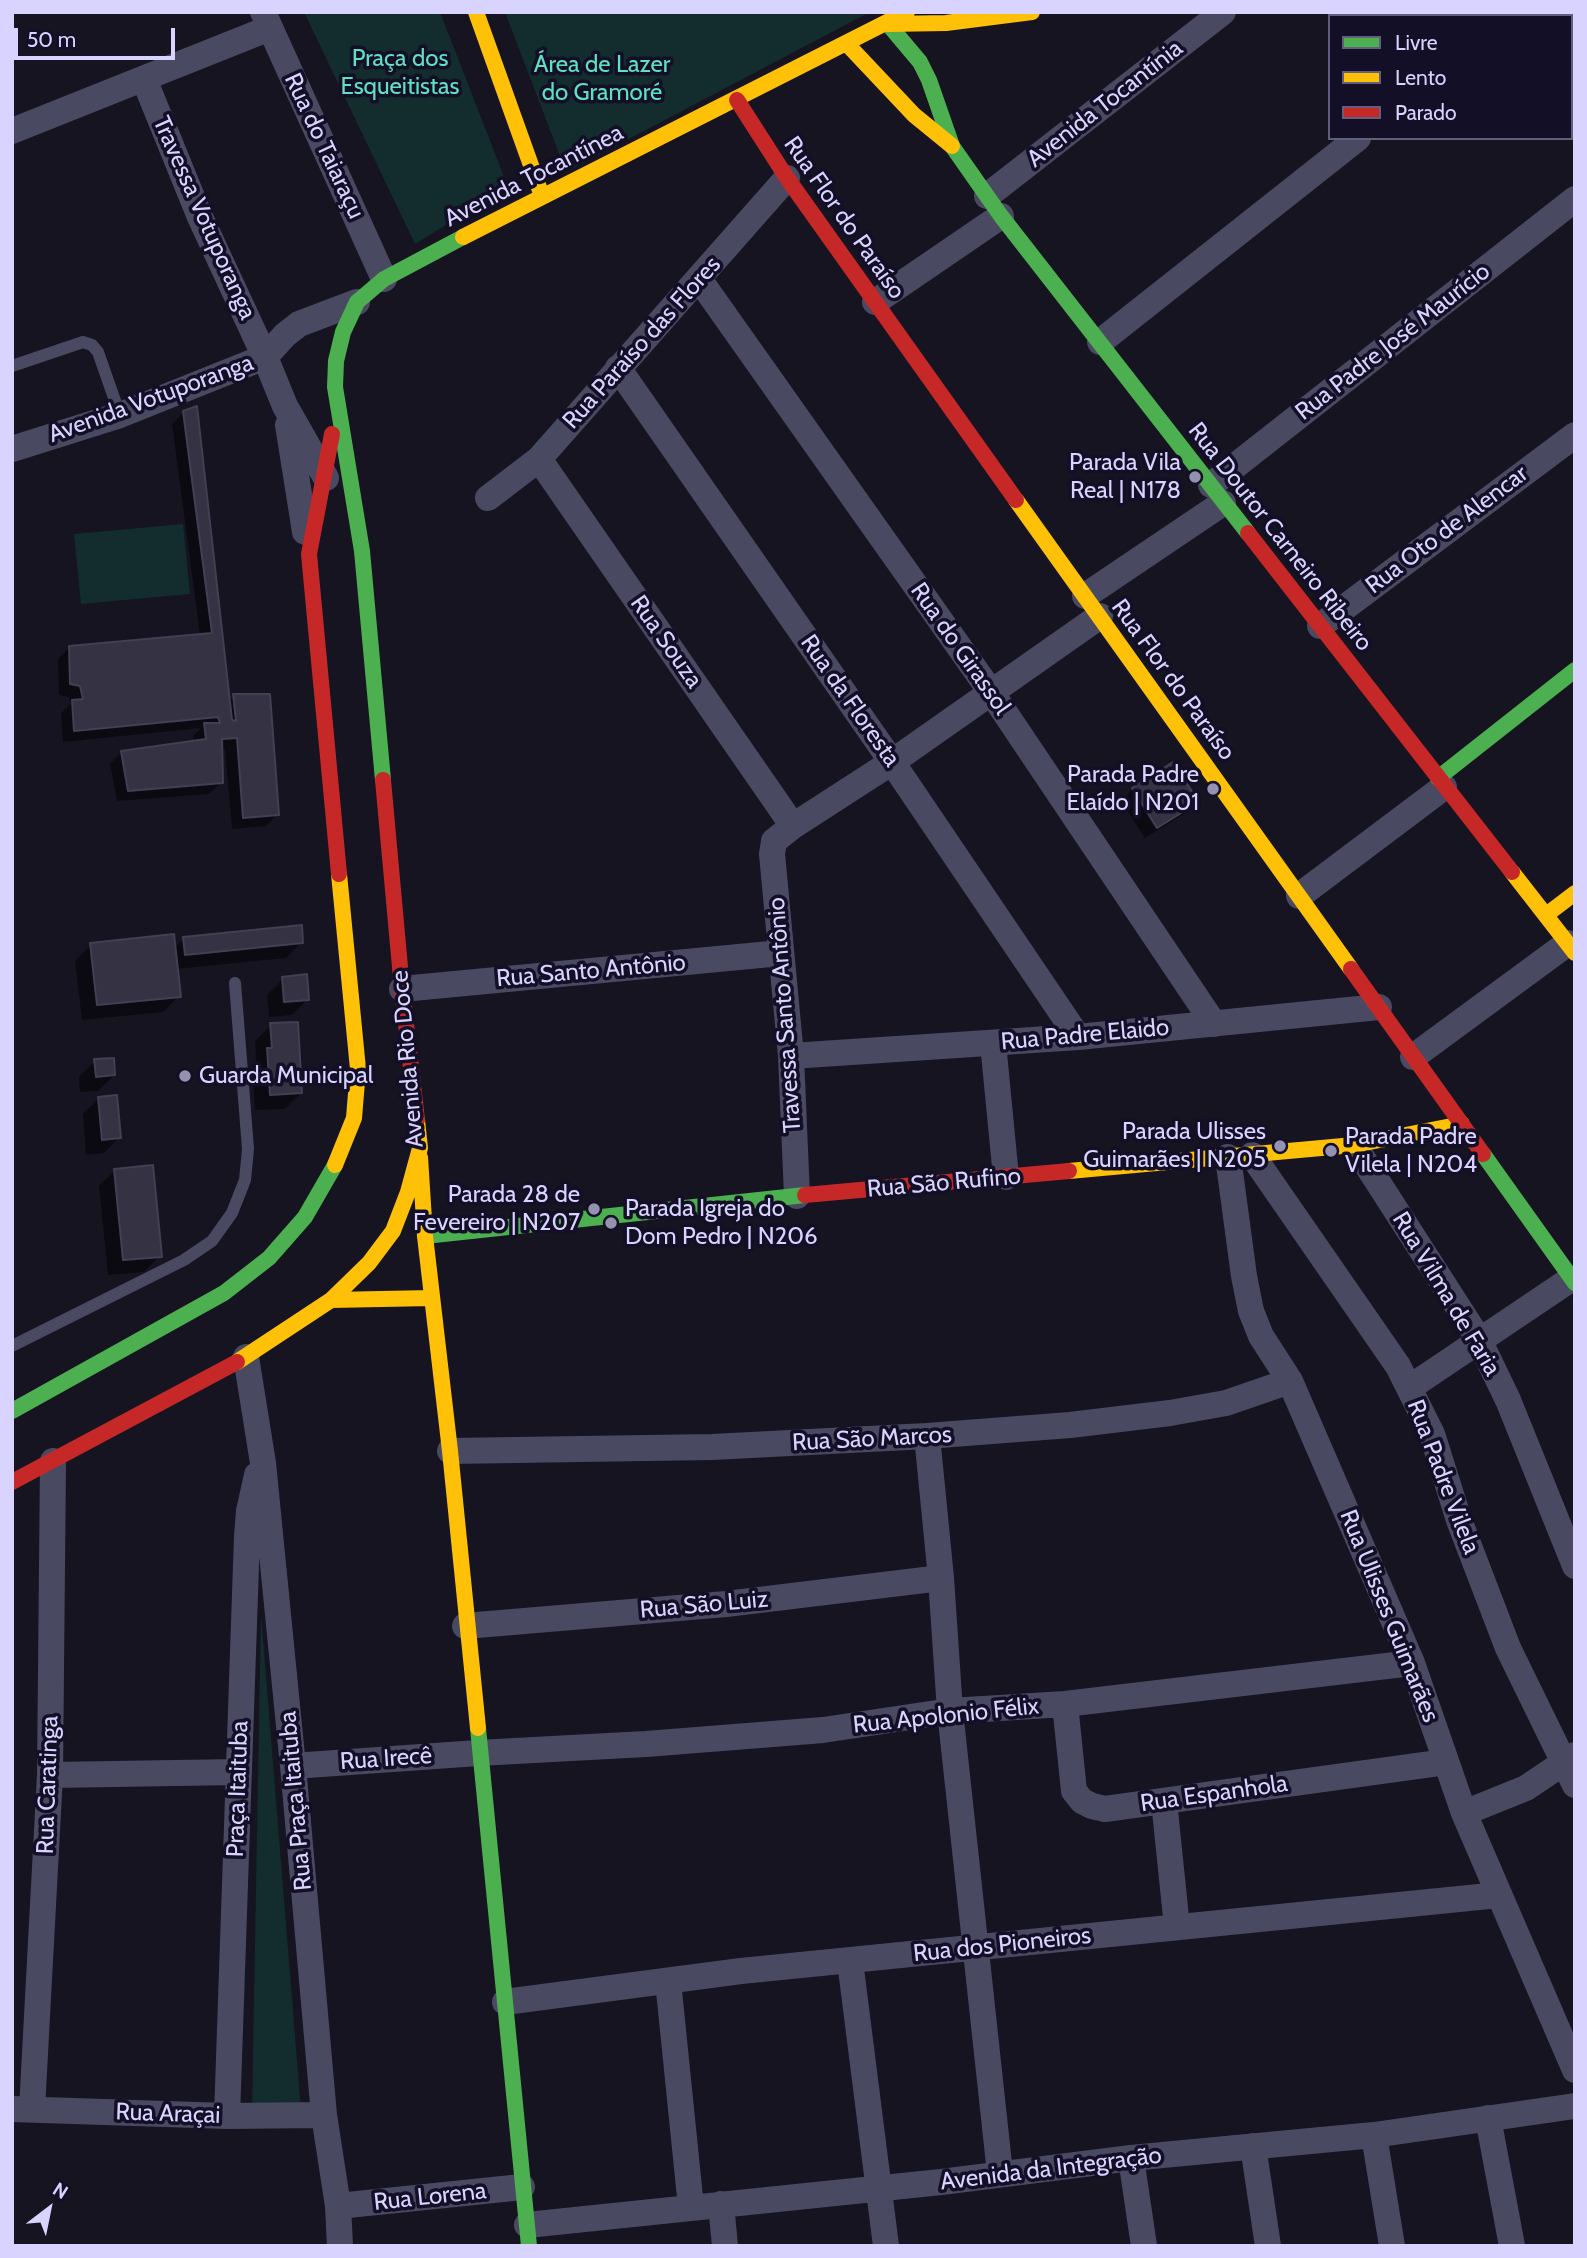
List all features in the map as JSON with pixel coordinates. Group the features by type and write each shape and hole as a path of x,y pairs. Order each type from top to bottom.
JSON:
{"main road":[{"path":"476,12 542,196"},
{"name":"Avenida Tocantínea","path":"357,302 384,279 907,12"},
{"name":"Avenida Tocantínea","path":"888,24 946,23 1032,12"},
{"name":"Rua Doutor Carneiro Ribeiro","path":"888,24 924,69 951,146"},
{"name":"Rua Doutor Carneiro Ribeiro","path":"847,44 914,115 951,146 1217,494 1571,948"},
{"name":"Rua Flor do Paraíso","path":"737,100 875,302 1573,1281"},
{"name":"Avenida Rio Doce","path":"12,1482 246,1357 331,1300 369,1263 393,1231 408,1192 419,1148 362,551 335,387 336,361 343,332 357,302"},
{"name":"Avenida Rio Doce","path":"12,1411 224,1293 269,1258 305,1217 334,1167 354,1118 358,1069 309,554 337,407"},
{"path":"1441,782 1575,670"},
{"path":"1546,915 1575,893"},
{"name":"Rua São Rufino","path":"425,1236 797,1196 1354,1145 1462,1124"},
{"path":"419,1148 425,1236 450,1451 528,2235"},
{"path":"331,1300 432,1297"}],"street":[{"name":"Avenida Tocantínia","path":"875,302 995,206 1223,12"},
{"path":"12,131 144,79 267,20"},
{"name":"Rua do Taiaraçu","path":"267,20 384,279"},
{"name":"Travessa Votuporanga","path":"144,79 200,217 265,358"},
{"path":"1100,342 1355,140"},
{"name":"Rua Paraíso das Flores","path":"488,498 538,459 788,178"},
{"name":"Rua Padre José Maurício","path":"785,831 892,762 991,692 1217,494 1575,199"},
{"name":"Rua do Girassol","path":"699,279 991,692 1214,1024"},
{"name":"Avenida Votuporanga","path":"12,448 120,415 265,358 285,335 299,324 357,302"},
{"name":"Avenida Rio Doce","path":"265,358 285,406 325,476 362,551"},
{"name":"Rua da Floresta","path":"618,368 892,762 1078,1037"},
{"name":"Avenida Rio Doce","path":"285,406 309,554"},
{"name":"Rua Oto de Alencar","path":"1320,626 1575,435"},
{"name":"Rua Souza","path":"538,459 785,831"},
{"path":"1299,896 1441,782"},
{"name":"Travessa Santo Antônio","path":"785,831 774,841 772,854 791,1056 797,1196"},
{"path":"1413,1057 1571,948"},
{"name":"Rua Santo Antônio","path":"402,989 781,953"},
{"name":"Rua Padre Elaido","path":"791,1056 1078,1037 1379,1007"},
{"path":"993,1043 1006,1178"},
{"name":"Rua Vilma de Faria","path":"1354,1145 1479,1341 1508,1399 1575,1566"},
{"name":"Rua Ulisses Guimarães","path":"1240,1156 1244,1276 1251,1311 1261,1336 1290,1381 1412,1663 1464,1813 1575,2070"},
{"name":"Rua Padre Vilela","path":"1240,1156 1398,1366 1432,1434 1459,1520 1508,1648 1571,1768"},
{"path":"1409,1388 1573,1281"},
{"name":"Rua Praça Itaituba","path":"246,1357 263,1463 324,2115 338,2206 340,2246"},
{"name":"Rua São Marcos","path":"450,1451 712,1447 927,1436 1070,1425 1227,1403 1290,1381"},
{"path":"927,1436 941,1578 950,1711 1000,2173"},
{"name":"Rua Caratinga","path":"22,2109 50,1775 53,1461"},
{"name":"Praça Itaituba","path":"227,2116 247,1536 255,1480 263,1463"},
{"name":"Rua São Luiz","path":"466,1626 726,1604 941,1578"},
{"name":"Rua Apolonio Félix","path":"478,1752 646,1744 823,1730 950,1711 1065,1704 1412,1663"},
{"name":"Rua Espanhola","path":"1065,1704 1074,1791 1082,1801 1105,1809 1446,1762"},
{"name":"Rua Irecê","path":"293,1766 478,1752"},
{"path":"1464,1813 1571,1768"},
{"path":"50,1775 239,1772"},
{"path":"1164,1801 1177,1927"},
{"name":"Rua dos Pioneiros","path":"505,2002 741,1971 1499,1895"},
{"path":"850,1961 886,2246"},
{"path":"668,1981 691,2207"},
{"name":"Avenida da Integração","path":"528,2235 691,2207 880,2189 1131,2158 1374,2135 1575,2106"},
{"name":"Rua Araçai","path":"22,2109 227,2116 324,2115"},
{"path":"1488,2118 1512,2246"},
{"path":"1374,2135 1392,2246"},
{"path":"1253,2146 1268,2246"},
{"path":"1131,2158 1144,2246"},
{"name":"Rua Lorena","path":"338,2206 522,2187"},
{"path":"721,2204 725,2246"}],"lane":[{"path":"12,366 83,342 92,345 98,352 120,415"},
{"path":"12,1346 184,1260 212,1241 232,1213 244,1181 248,1149 235,983"}],"green space":[{"name":"Praça dos Esqueitistas","path":"304,12 440,12 508,187 415,244"},
{"name":"Área de Lazer do Gramoré","path":"505,12 870,12 566,172"},
{"path":"183,524 190,594 81,604 74,534"},
{"path":"261,1614 301,2110 252,2107"}],"building":[{"path":"197,406 232,720 236,721 233,694 270,694 279,815 243,818 237,738 222,739 223,783 128,791 121,751 206,739 204,723 220,723 218,717 74,731 72,700 83,699 80,686 70,684 69,646 212,633 183,411"},
{"path":"1173,762 1199,802 1157,828 1132,788"},
{"path":"302,925 303,943 185,955 183,937"},
{"path":"174,934 181,997 97,1005 90,943"},
{"path":"307,974 309,1000 284,1002 282,977"},
{"path":"298,1022 302,1093 270,1095 267,1048 272,1048 270,1023"},
{"path":"114,1058 115,1075 96,1077 94,1059"},
{"path":"117,1095 121,1138 102,1140 98,1097"},
{"path":"153,1165 162,1257 123,1260 114,1169"}],"traffic: fast":[{"path":"888,24 920,62 952,146 1001,216 1248,533"},
{"path":"383,780 362,551 335,387 336,361 343,332 357,302 384,279 463,237"},
{"path":"1438,778 1575,670"},
{"path":"1483,1154 1575,1283"},
{"path":"12,1411 224,1293 269,1258 305,1217 335,1165"},
{"path":"425,1236 805,1195"},
{"path":"478,1728 529,2246"}],"traffic: slow":[{"path":"476,12 542,196"},
{"path":"463,237 907,12"},
{"path":"888,24 946,23 1032,12"},
{"path":"847,44 914,115 952,146"},
{"path":"1016,500 1351,969"},
{"path":"1512,872 1575,953"},
{"path":"335,1165 354,1118 358,1069 339,874"},
{"path":"1546,915 1575,893"},
{"path":"237,1362 331,1300 369,1263 393,1231 408,1192 420,1148 417,1120"},
{"path":"1069,1171 1354,1145 1462,1124"},
{"path":"420,1157 425,1236 478,1728"},
{"path":"331,1300 432,1298"}],"traffic: jam":[{"path":"737,100 787,178 1016,500"},
{"path":"332,434 309,554 339,874"},
{"path":"1248,533 1512,872"},
{"path":"383,780 417,1120"},
{"path":"1351,969 1483,1154"},
{"path":"805,1195 1069,1171"},
{"path":"12,1482 237,1362"}],"place":[{"name":"Parada Vila Real | N178","path":"1195,477"},
{"name":"Parada Padre Elaído | N201","path":"1213,789"},
{"name":"Guarda Municipal","path":"185,1076"},
{"name":"Parada Ulisses Guimarães | N205","path":"1280,1146"},
{"name":"Parada Padre Vilela | N204","path":"1331,1151"},
{"name":"Parada 28 de Fevereiro | N207","path":"594,1209"},
{"name":"Parada Igreja do Dom Pedro | N206","path":"611,1223"}]}
